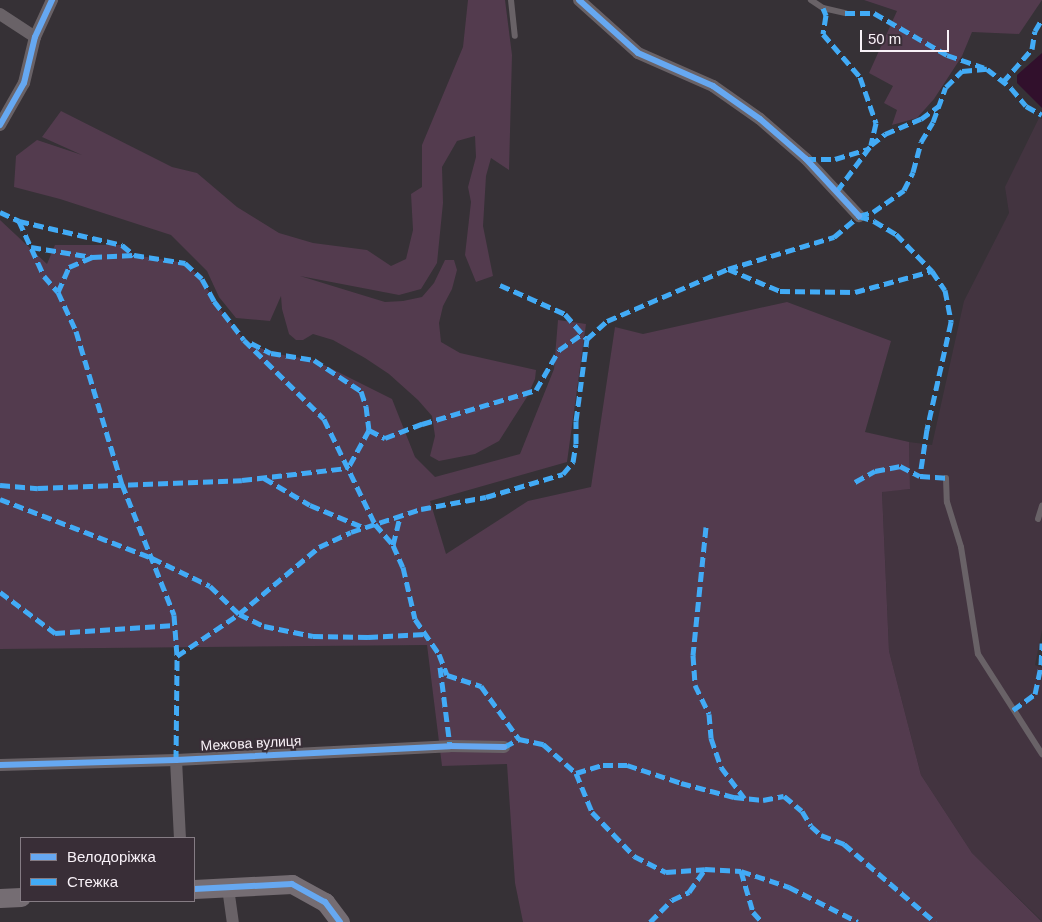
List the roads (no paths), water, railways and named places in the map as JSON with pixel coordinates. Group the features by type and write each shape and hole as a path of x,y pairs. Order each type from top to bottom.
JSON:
{"street":[{"path":"0,125 24,83 35,36 52,0"},
{"path":"579,0 638,53 713,86 760,119 806,159 859,216"},
{"path":"0,14 35,36"},
{"name":"Межова вулиця","path":"0,765 176,760 450,746 504,747"},
{"path":"176,760 180,837"},
{"path":"195,889 292,884 326,902 340,922"},
{"path":"228,888 233,922"},
{"path":"0,898 20,897"}],"lane":[{"path":"511,0 515,36"},
{"path":"811,0 823,8 845,13"},
{"path":"946,478 948,502 962,546 978,654 1042,754"},
{"path":"1038,519 1042,506"}]}
